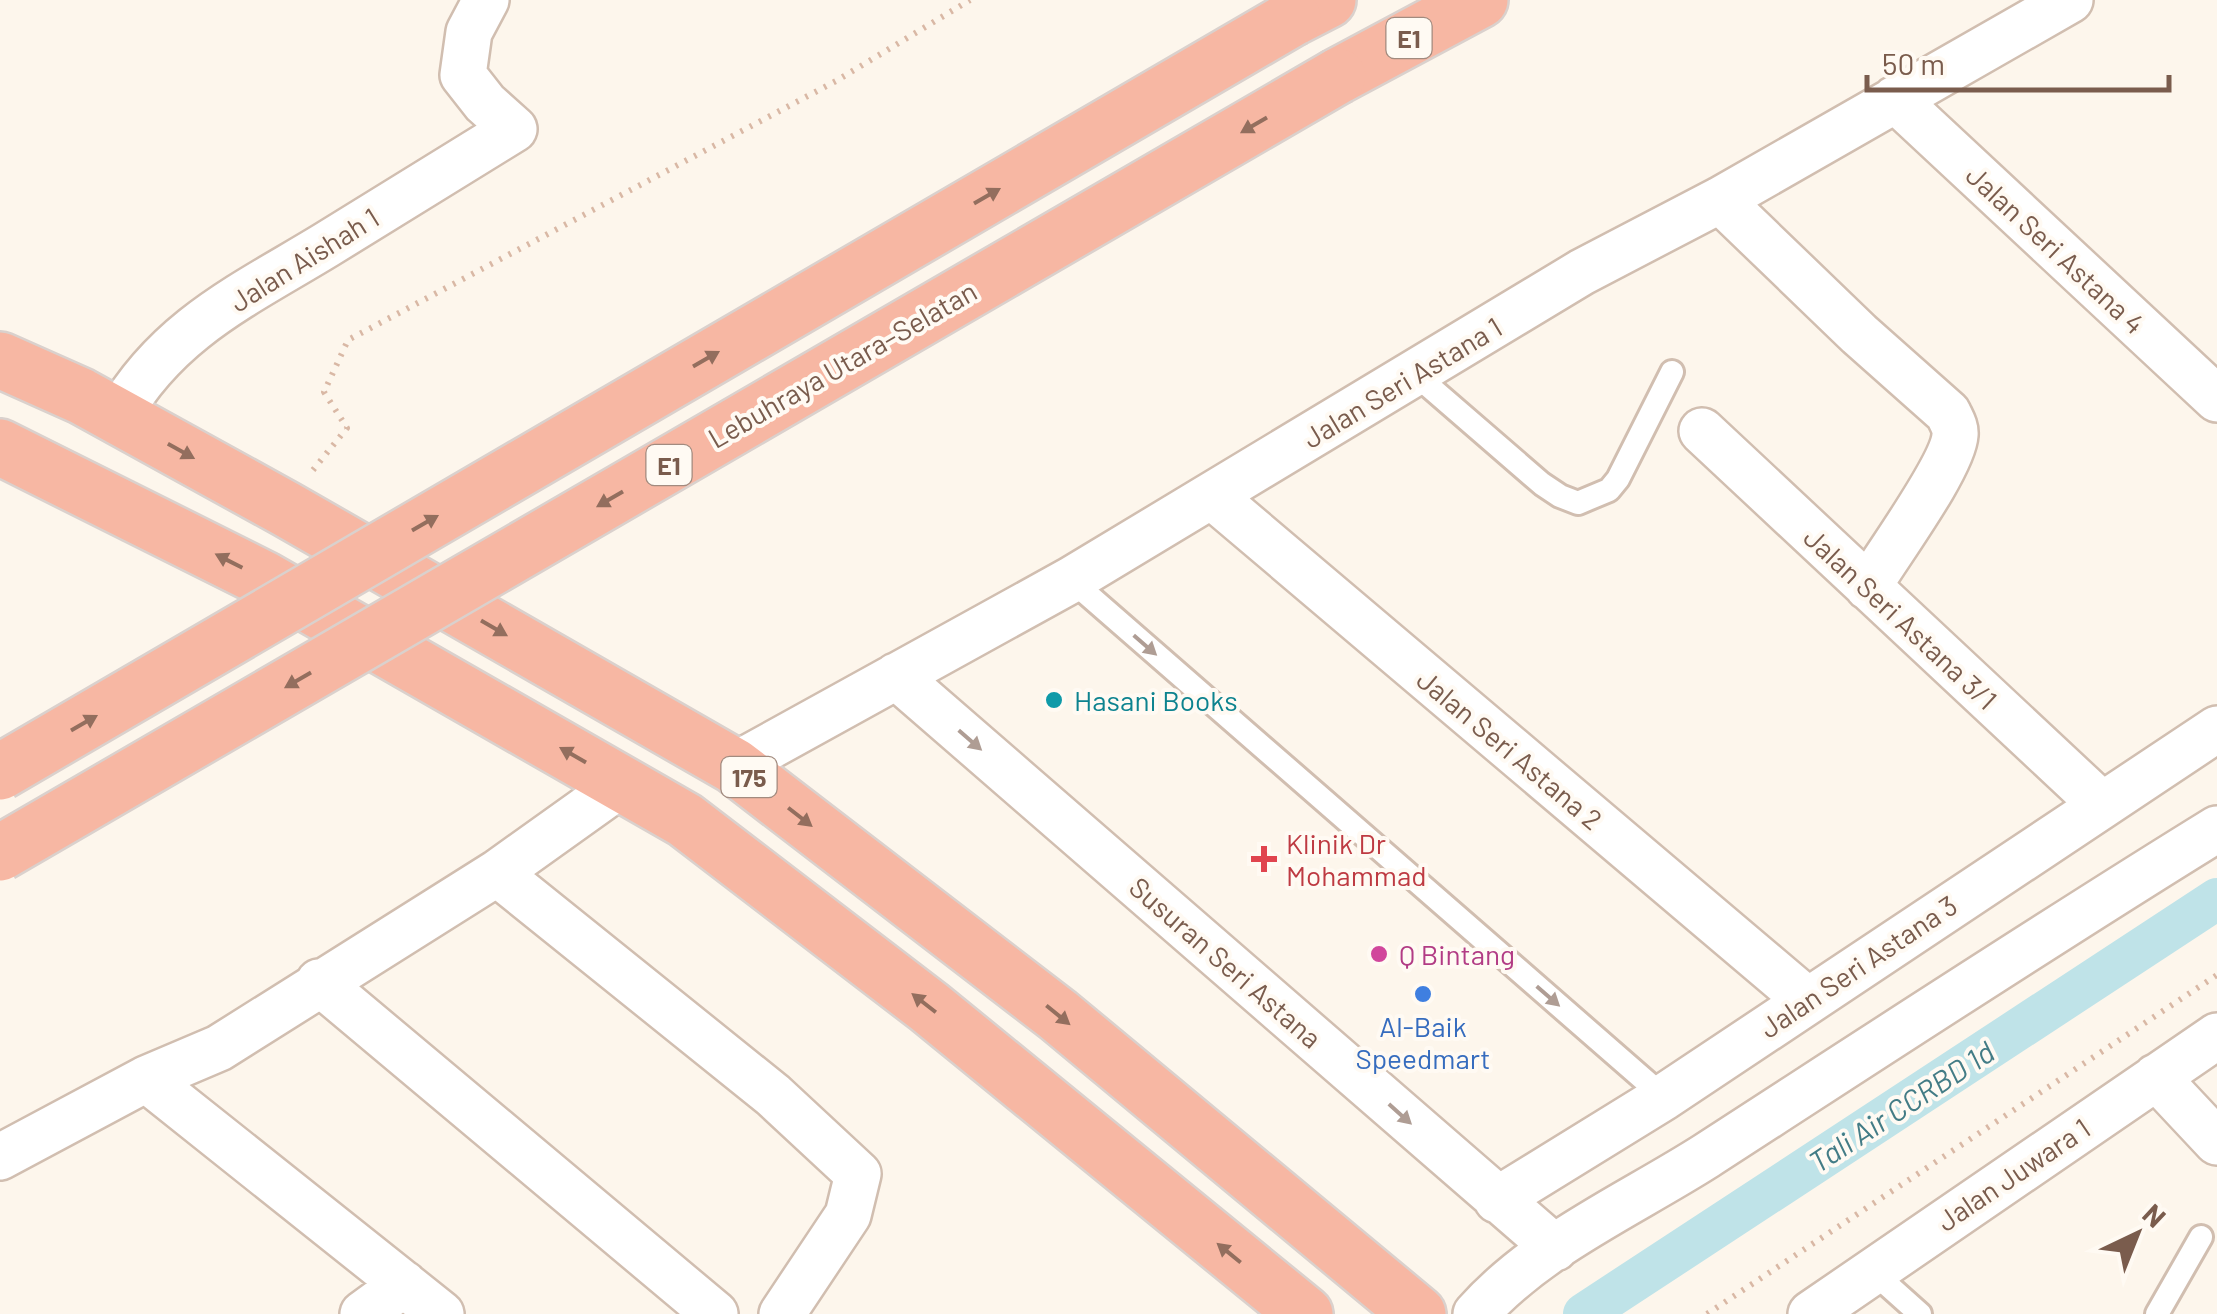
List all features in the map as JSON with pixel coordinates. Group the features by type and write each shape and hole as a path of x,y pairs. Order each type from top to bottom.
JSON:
{"highway":[{"name":"Lebuhraya Utara–Selatan","path":"0,853 1338,76 1480,0"},
{"path":"0,772 1310,9"},
{"name":"175","path":"0,360 118,416 734,766 1058,1016 1418,1314"},
{"name":"175","path":"0,447 264,578 685,820 930,1006 1305,1314"}],"street":[{"name":"Jalan Aishah 1","path":"118,416 154,364 203,320 514,129 485,104 464,75 468,32 486,0"},
{"name":"Jalan Seri Astana 1","path":"734,766 1071,580 1582,272 1720,200 2070,0"},
{"name":"Jalan Seri Astana 4","path":"1895,99 2217,399"},
{"path":"1720,200 1859,334 1948,413 1956,430 1952,450 1940,474 1868,587"},
{"name":"Jalan Seri Astana 3/1","path":"1702,431 2101,804"},
{"name":"Jalan Seri Astana 2","path":"1212,496 1808,1001"},
{"name":"Susuran Seri Astana","path":"896,676 1555,1248"},
{"name":"Jalan Seri Astana 3","path":"1497,1200 1664,1096 2217,729"},
{"path":"0,1156 146,1079 219,1048 497,873 623,783"},
{"path":"1476,1314 1555,1248 1656,1188 2066,922 2217,829"},
{"path":"497,873 773,1095 858,1174 848,1215 782,1314"},
{"path":"319,982 715,1314"},
{"name":"Jalan Juwara 1","path":"1811,1314 2217,1036"},
{"path":"2156,1077 2217,1142"},
{"path":"146,1079 441,1314"},
{"path":"363,1314 404,1284"}],"lane":[{"path":"1416,374 1542,484 1578,502 1609,490 1618,480 1672,372"},
{"path":"1071,580 1664,1096"},
{"path":"2157,1314 2201,1237"},
{"path":"1872,1271 1920,1314"}],"path":[{"path":"286,509 294,493 348,428 324,392 348,340 836,82 970,0"},
{"path":"1707,1314 2217,975"}],"waterway":[{"name":"Tali Air CCRBD 1d","path":"1584,1314 2217,899"}],"place":[{"name":"Hasani Books","path":"1054,700"},
{"name":"Klinik Dr Mohammad","path":"1264,859"},
{"name":"Q Bintang","path":"1379,954"},
{"name":"Al-Baik Speedmart","path":"1423,994"}]}
